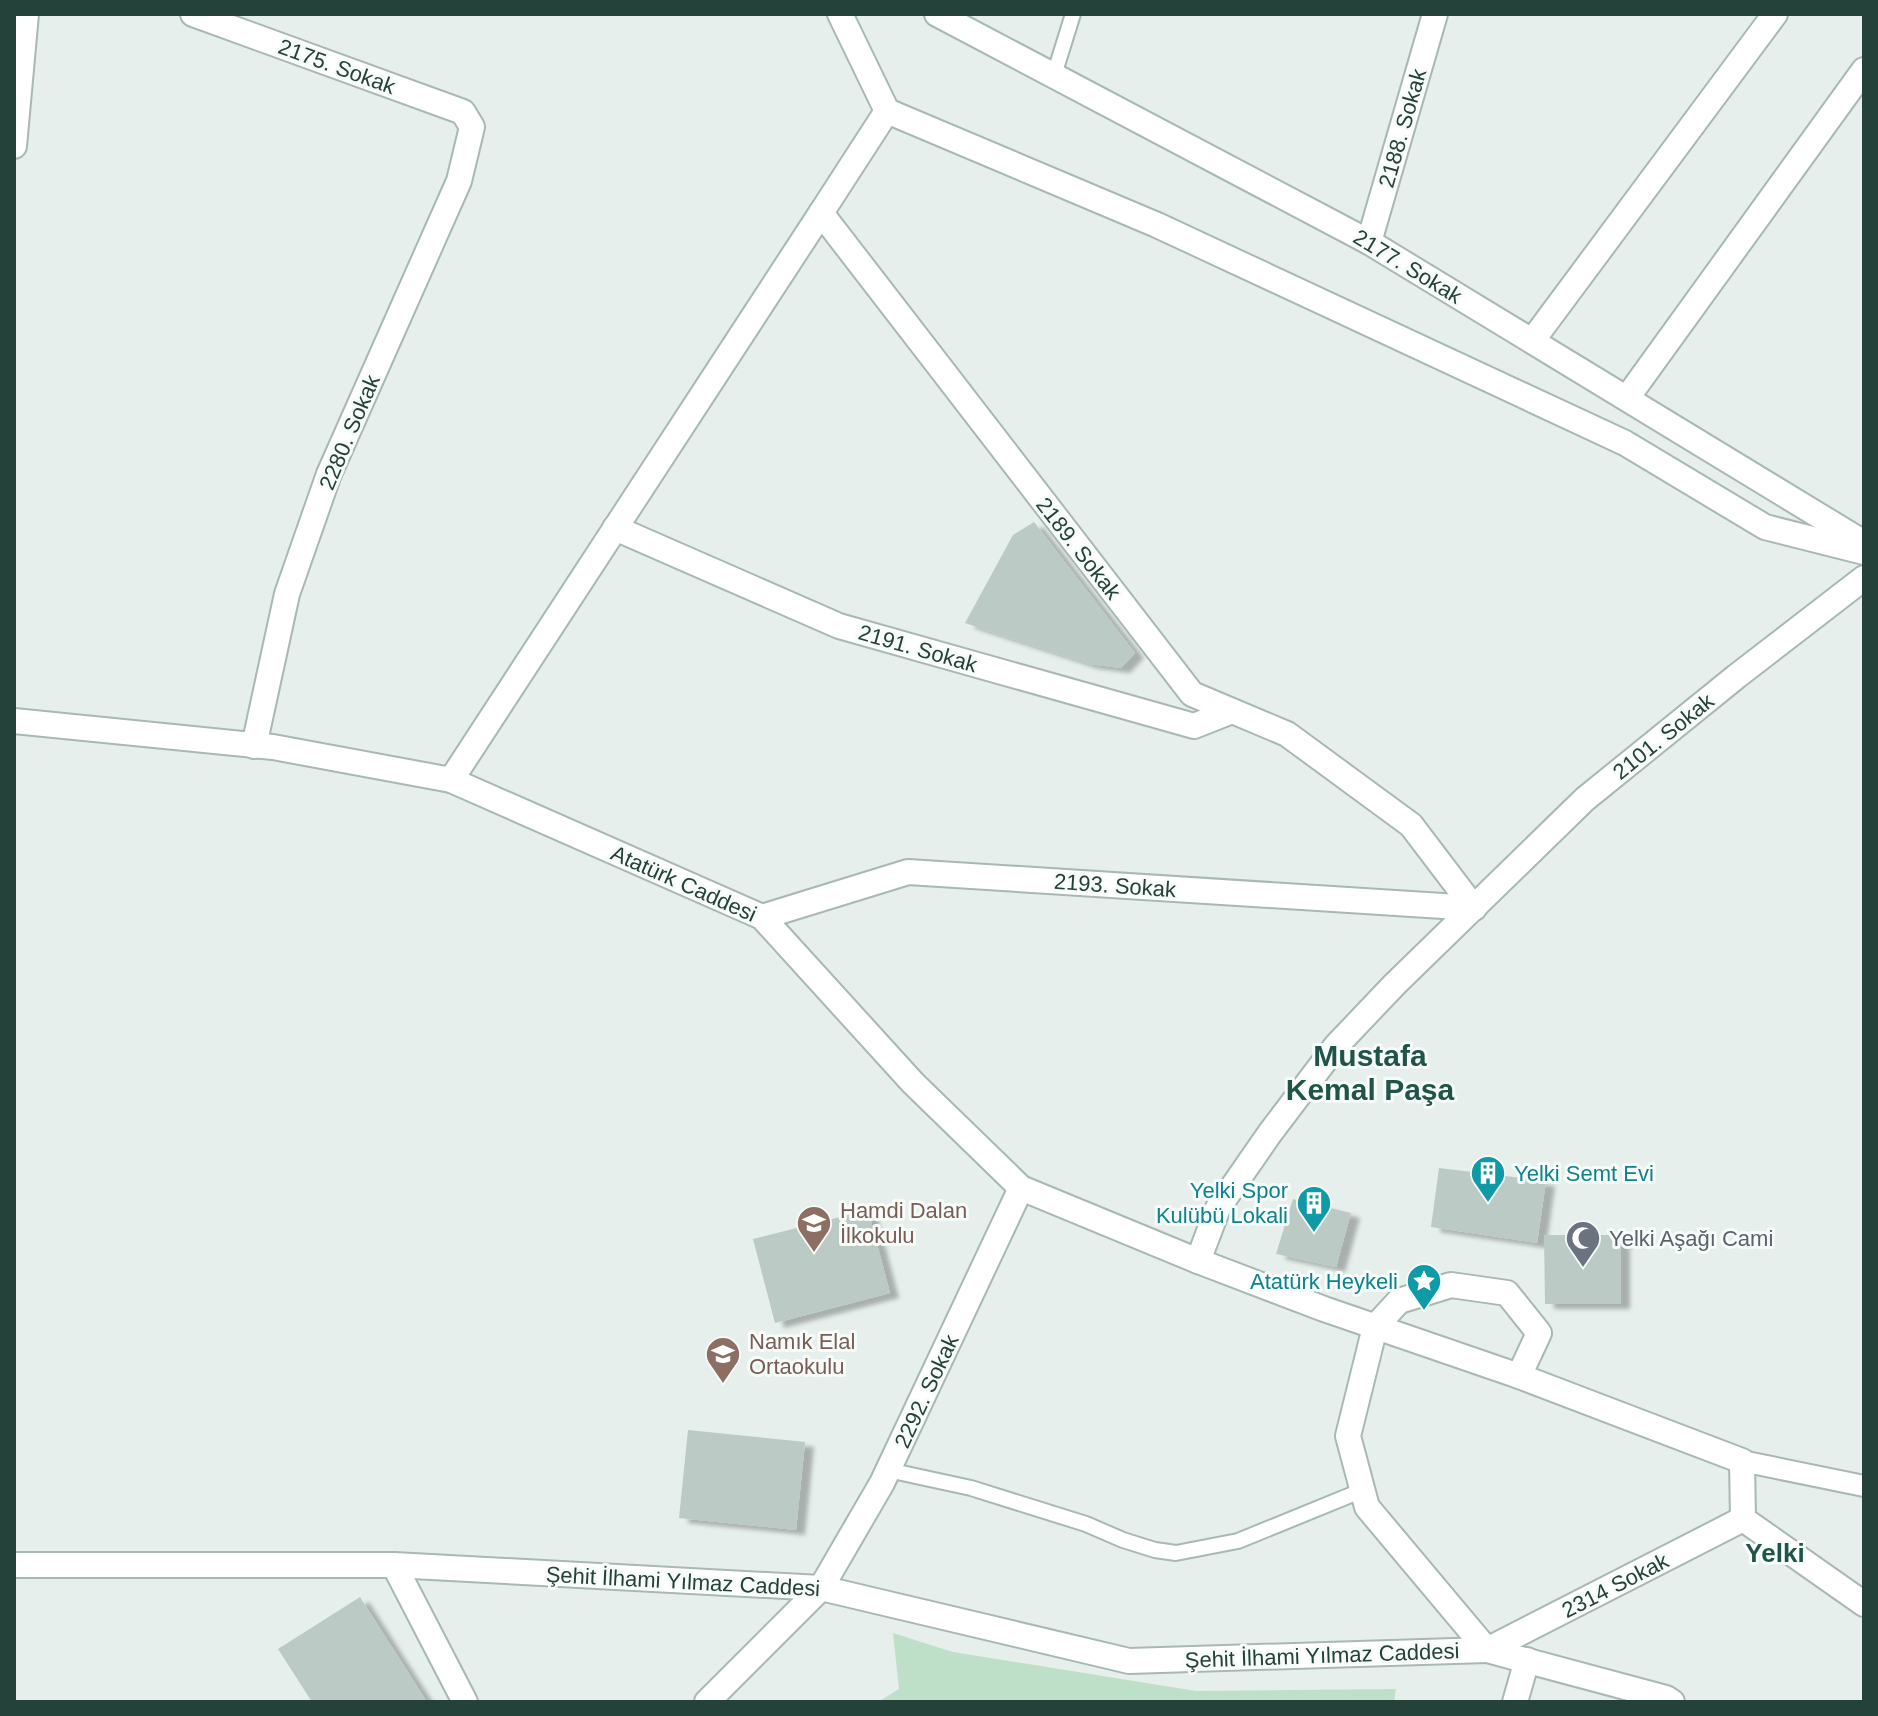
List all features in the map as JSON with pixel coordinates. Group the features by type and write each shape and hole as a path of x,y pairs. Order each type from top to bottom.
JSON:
{"street":[{"path":"14,146 26,14"},
{"name":"2175. Sokak","path":"193,14 463,112 472,127"},
{"path":"840,14 887,111 1157,225 1625,443 1765,527 1864,552"},
{"name":"2177. Sokak","path":"937,14 1369,242 1864,543"},
{"name":"2188. Sokak","path":"1369,242 1435,14"},
{"path":"1532,341 1775,14"},
{"path":"1627,398 1864,70"},
{"path":"451,780 887,111"},
{"name":"2280. Sokak","path":"254,746 287,594 329,474 459,181 472,127"},
{"name":"2189. Sokak","path":"821,213 1192,694 1287,734 1411,825 1474,908"},
{"name":"2191. Sokak","path":"615,528 839,626 1194,726 1232,711"},
{"name":"2101. Sokak","path":"1198,1261 1218,1208 1336,1046 1585,799 1864,578"},
{"name":"Atatürk Caddesi","path":"14,721 254,746 451,780 762,917 913,1083 1021,1188 1198,1261 1375,1327 1519,1376 1742,1461"},
{"name":"2193. Sokak","path":"762,917 908,872 1474,908"},
{"name":"2292. Sokak","path":"707,1702 821,1588 888,1470 1021,1188"},
{"path":"1375,1327 1399,1301 1451,1285 1507,1293 1539,1333 1519,1376"},
{"name":"Şehit İlhami Yılmaz Caddesi","path":"1375,1327 1348,1436 1367,1507 1487,1650"},
{"path":"1864,1486 1742,1461 1743,1519 1864,1604"},
{"name":"2314 Sokak","path":"1487,1650 1743,1519"},
{"name":"Şehit İlhami Yılmaz Caddesi","path":"14,1565 394,1565 821,1588 1129,1661 1487,1650 1672,1702"},
{"path":"394,1565 465,1702"},
{"path":"1515,1702 1527,1660"}],"lane":[{"path":"1054,75 1073,14"},
{"path":"888,1470 971,1488 1086,1524 1133,1544 1176,1553 1238,1541 1363,1490"}],"green space":[{"path":"893,1633 953,1652 1196,1691 1396,1689 1394,1702 878,1702 899,1689"}],"building":[{"path":"1034,522 1135,653 1121,668 1090,664 965,623 1013,535"},
{"name":"Yelki Semt Evi","path":"1439,1168 1546,1181 1537,1243 1431,1227"},
{"name":"Yelki Spor Kulübü Lokali","path":"1293,1199 1351,1213 1336,1267 1276,1254"},
{"path":"868,1210 890,1293 775,1323 753,1239"},
{"name":"Yelki Aşağı Cami","path":"1544,1235 1621,1235 1621,1304 1545,1304"},
{"path":"688,1430 805,1442 796,1530 679,1518"},
{"path":"360,1597 427,1702 312,1702 278,1649"}],"place":[{"name":"Yelki Semt Evi","path":"1488,1204"},
{"name":"Yelki Spor Kulübü Lokali","path":"1314,1234"},
{"name":"Hamdi Dalan İlkokulu","path":"814,1254"},
{"name":"Yelki Aşağı Cami","path":"1583,1269"},
{"name":"Atatürk Heykeli","path":"1424,1312"},
{"name":"Namık Elal Ortaokulu","path":"723,1385"}],"district":[{"name":"Mustafa Kemal Paşa","path":"1370,1073"},
{"name":"Yelki","path":"1775,1553"}]}
